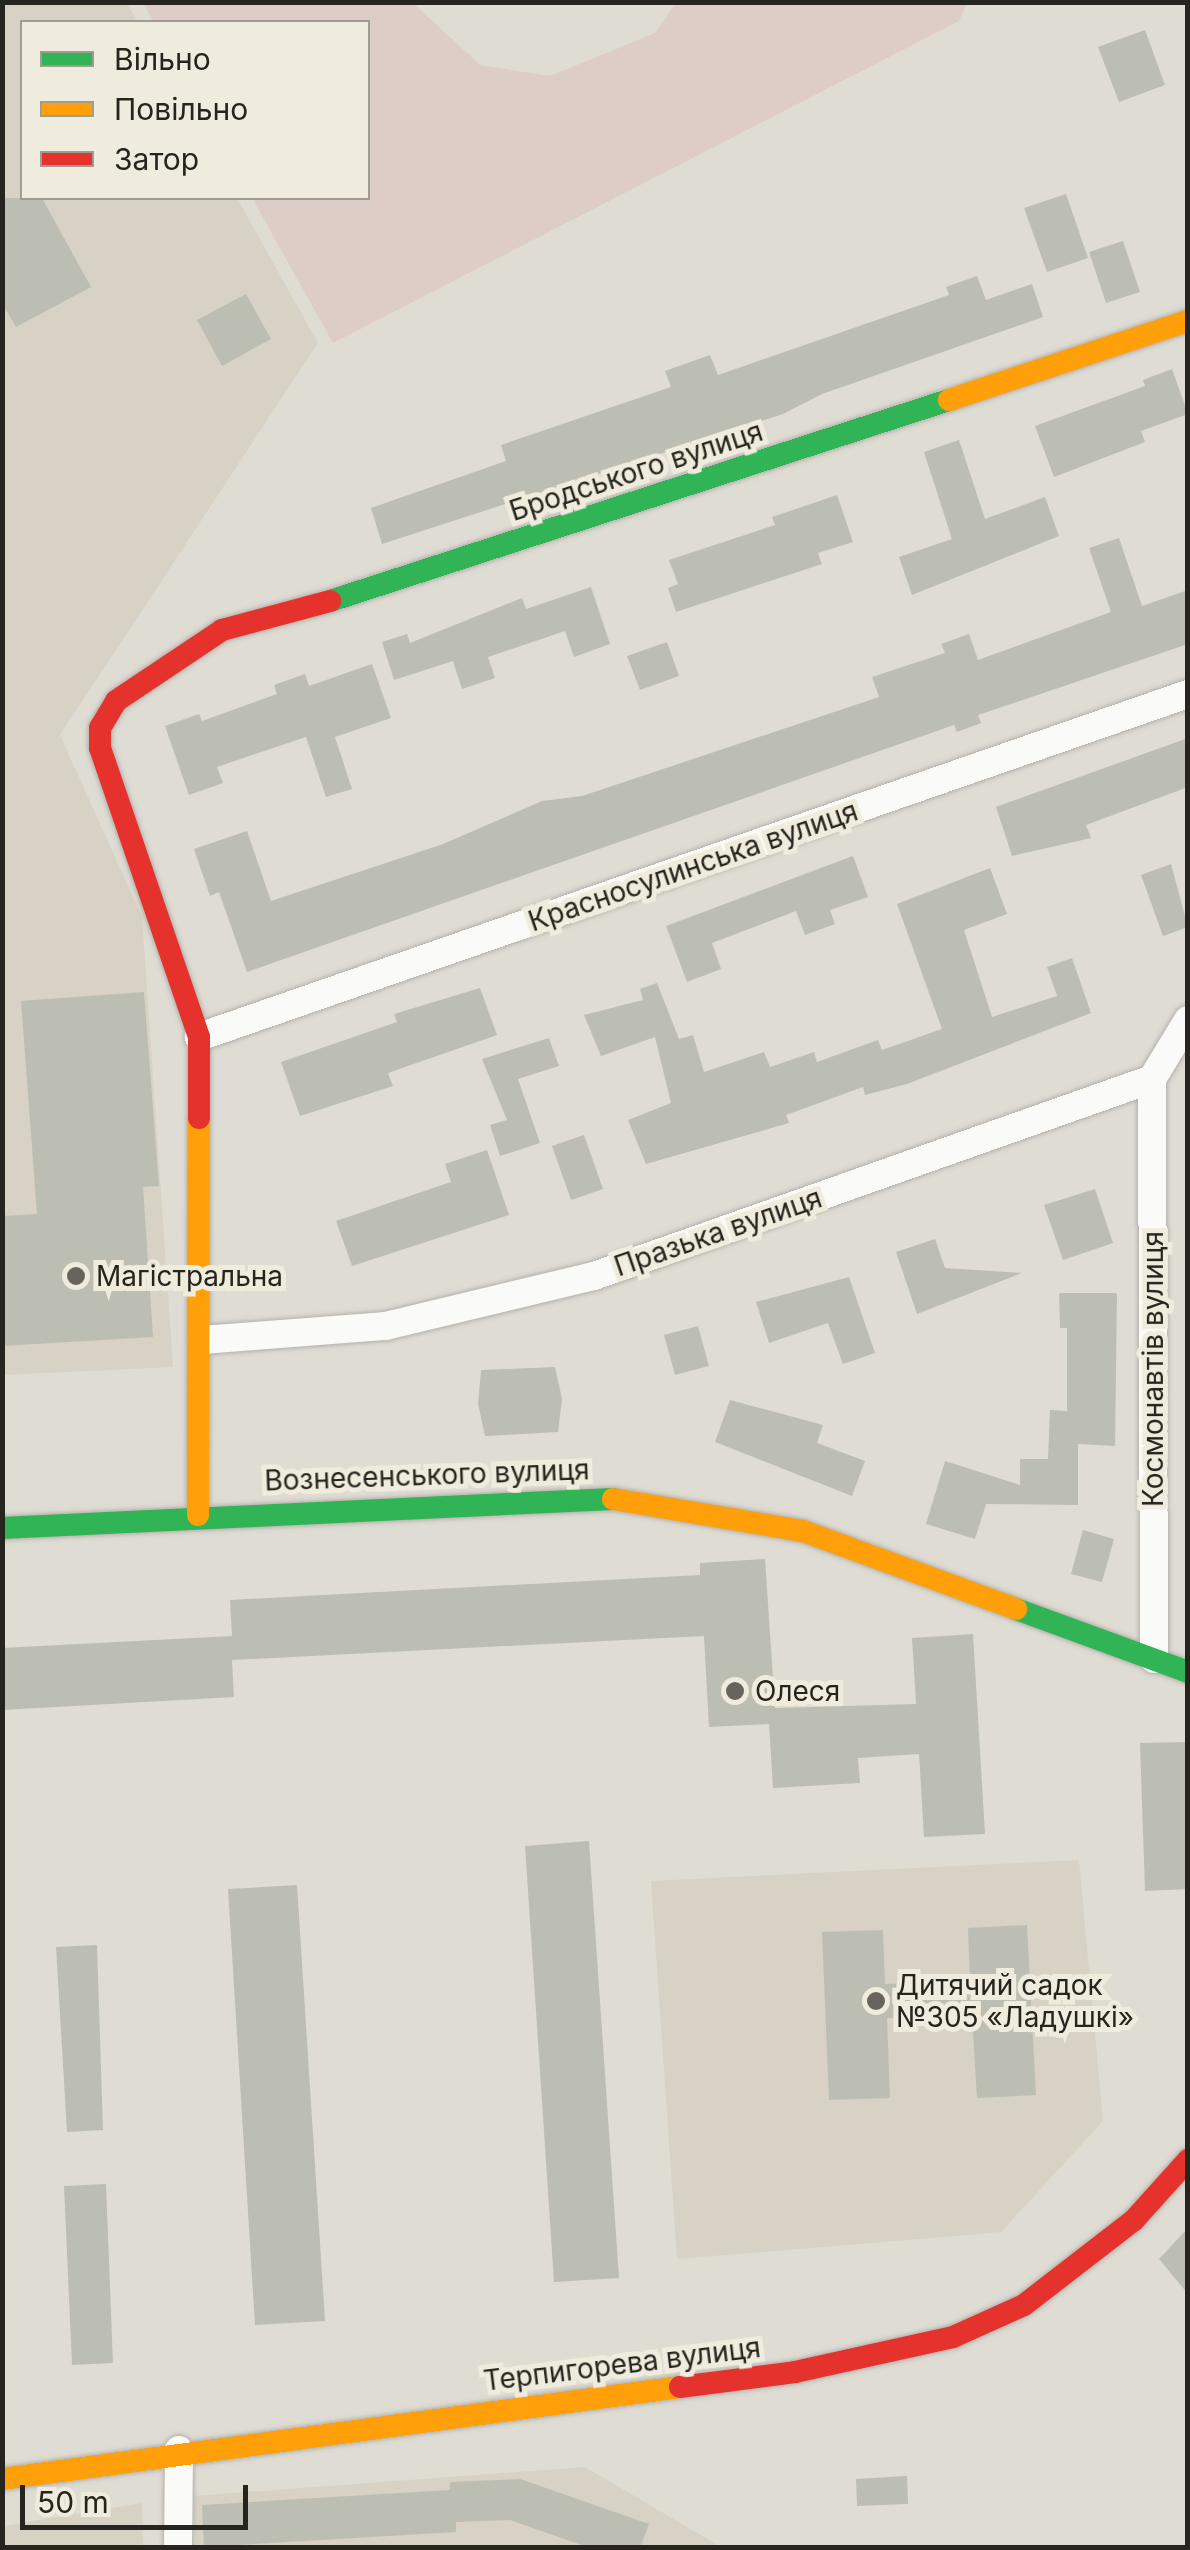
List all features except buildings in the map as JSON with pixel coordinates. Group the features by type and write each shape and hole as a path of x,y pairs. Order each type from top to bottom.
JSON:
{"street":[{"name":"Бродського вулиця","path":"198,1037 100,748 100,728 116,701 222,630 381,587 1188,321"},
{"name":"Красносулинська вулиця","path":"198,1037 1188,694"},
{"path":"1152,1079 1188,1020"},
{"path":"198,1037 203,1340 198,1514"},
{"name":"Празька вулиця","path":"203,1340 384,1326 594,1276 1152,1079"},
{"name":"Космонавтів вулиця","path":"1152,1079 1154,1660"},
{"name":"Вознесенського вулиця","path":"2,1528 198,1514 602,1497 803,1531 1188,1672"},
{"name":"Терпигорева вулиця","path":"2,2479 178,2450 795,2372 953,2336 1024,2305 1134,2220 1188,2160"},
{"path":"178,2450 178,2548"}],"shaded area":[{"path":"3,3 127,3 137,20 20,20 20,200 238,200 318,343 60,735 142,917 173,1367 3,1375"},
{"path":"143,3 413,3 480,65 550,76 655,33 676,3 967,3 959,21 333,343 253,200 370,200 370,20 153,20"},
{"name":"Дитячий садок №305 «Ладушкі»","path":"1079,1860 1103,2121 1001,2232 677,2259 651,1881"},
{"path":"585,2467 721,2547 196,2547 193,2496"},
{"path":"142,2503 143,2547 3,2547 3,2526"}],"traffic: fast":[{"path":"330,601 949,400"},
{"path":"2,1528 613,1499"},
{"path":"1016,1609 1188,1672"}],"traffic: slow":[{"path":"949,400 1188,321"},
{"path":"198,1515 199,1118"},
{"path":"613,1499 803,1531 1016,1609"},
{"path":"2,2479 680,2387"}],"traffic: jam":[{"path":"199,1118 199,1037 100,748 100,728 116,701 222,630 330,601"},
{"path":"680,2387 795,2372 953,2337 1024,2305 1134,2220 1188,2160"}],"place":[{"name":"Магістральна","path":"76,1276"},
{"name":"Олеся","path":"735,1691"},
{"name":"Дитячий садок №305 «Ладушкі»","path":"876,2001"}]}
